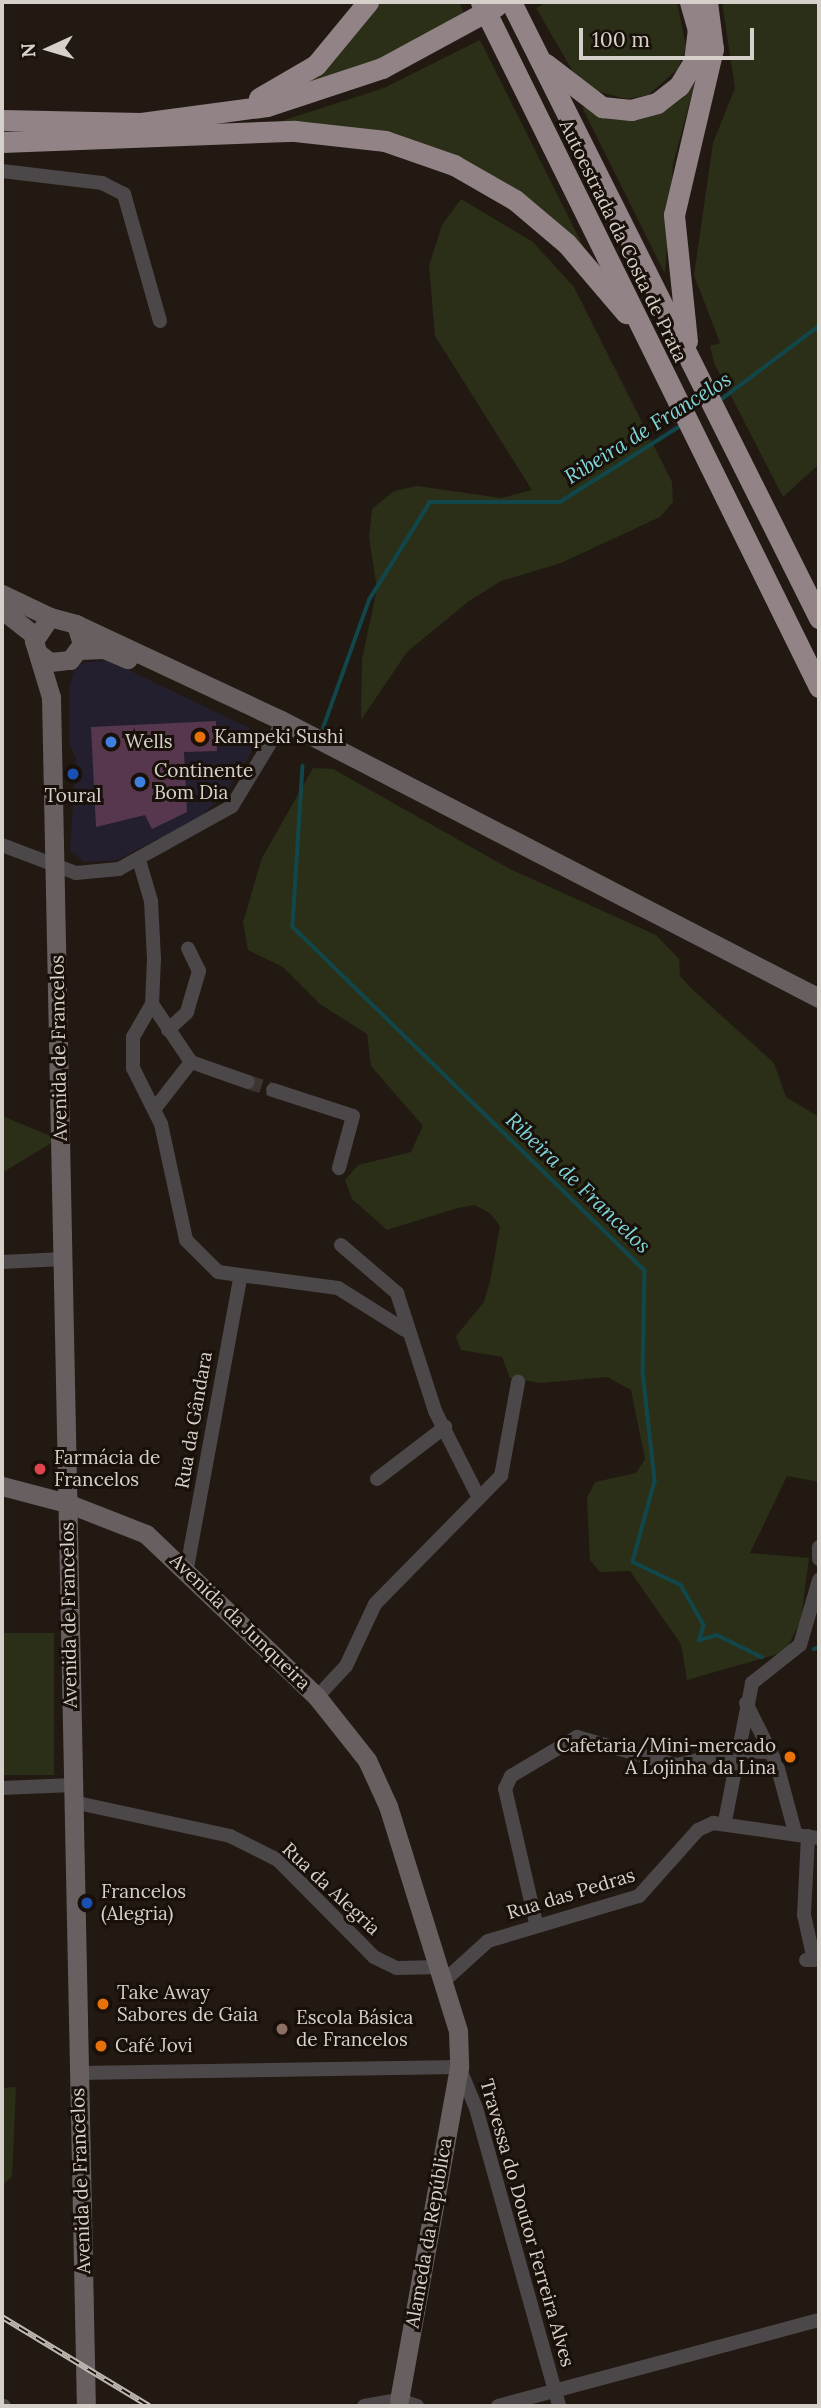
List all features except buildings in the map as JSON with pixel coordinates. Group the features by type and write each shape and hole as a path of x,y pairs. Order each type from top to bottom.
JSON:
{"highway":[{"path":"234,109 316,65 368,2"},
{"name":"Autoestrada da Costa de Prata","path":"481,2 639,328 819,687"},
{"path":"2,120 141,123 234,109 340,84 439,47 504,2"},
{"name":"Autoestrada da Costa de Prata","path":"511,2 819,618"},
{"path":"218,131 344,94 528,2"},
{"path":"540,59 589,101 617,110 643,108 668,96 688,75 698,46 690,2"},
{"path":"692,364 676,273 674,215 713,33 706,2"},
{"path":"2,142 78,143 218,131 353,135 454,165 540,219 639,328"}],"main road":[{"path":"2,594 50,617 76,624 322,743 819,998"},
{"path":"2,610 50,662 73,656 113,652 278,730 322,743"},
{"path":"36,644 50,617"},
{"path":"73,656 76,624"},
{"name":"Avenida de Francelos","path":"36,644 51,697 86,2402"},
{"name":"Avenida de Francelos","path":"51,697 73,656"},
{"name":"Avenida da Junqueira","path":"2,1486 67,1503 146,1534 187,1569 317,1697 367,1760 388,1806 442,1974 458,2031 459,2067"},
{"name":"Alameda da República","path":"408,2403 459,2067"}],"street":[{"path":"2,171 102,183 124,194 160,321"},
{"path":"2,845 55,868 110,872 139,860 232,806 278,730"},
{"path":"139,860 150,901 152,1004 191,1062 248,1082"},
{"path":"168,1030 187,1012 199,971 188,948"},
{"path":"152,1004 133,1037 133,1068 156,1107 186,1240 200,1260 240,1280 311,1281 338,1288 405,1330"},
{"path":"156,1107 191,1062"},
{"path":"273,1090 353,1116 339,1168"},
{"path":"341,1245 397,1293 405,1330 445,1427 479,1498"},
{"path":"2,1262 63,1259"},
{"name":"Rua da Gândara","path":"187,1569 240,1280"},
{"path":"317,1697 346,1666 375,1604 479,1498 508,1458 518,1382"},
{"path":"377,1479 445,1427"},
{"path":"819,1547 819,1559"},
{"path":"807,1836 725,1821 746,1703 763,1668 800,1645 819,1580"},
{"path":"746,1703 771,1752 807,1836 804,1915 814,1960 806,1960"},
{"path":"536,1923 505,1788 511,1776 577,1737 676,1765 738,1751 771,1752"},
{"name":"Rua da Alegria","path":"2,1788 73,1794 230,1836 278,1860 374,1957 397,1968 442,1974"},
{"name":"Rua das Pedras","path":"442,1974 488,1941 536,1923 639,1896 698,1830 725,1821"},
{"path":"78,2073 459,2067"},
{"name":"Travessa do Doutor Ferreira Alves","path":"459,2067 476,2108 559,2406"},
{"path":"498,2406 819,2320"},
{"path":"364,2406 408,2403"}],"shaded area":[{"path":"110,661 249,728 257,743 227,792 199,818 117,860 84,862 70,850 76,758 69,744 69,687 74,670 85,662"}],"green space":[{"path":"374,2 459,2 464,14 376,61 312,86 302,82"},
{"path":"547,2 677,2 686,47 678,69 648,95 627,99 592,90 572,70 536,8"},
{"path":"722,2 819,2 819,464 783,497 714,363 710,346 720,343 694,275 713,143 735,88"},
{"path":"480,40 591,262 471,168 272,124 384,88"},
{"path":"699,68 673,164 665,274 582,107 635,119"},
{"path":"461,199 533,242 574,287 672,482 673,502 660,517 561,563 501,581 469,601 407,652 361,720 362,659 377,589 369,537 372,509 394,491 417,486 501,498 532,490 435,336 429,266 442,225"},
{"path":"313,768 333,769 510,869 656,935 679,959 680,976 774,1063 786,1097 819,1117 819,1482 787,1476 750,1553 809,1558 801,1620 785,1652 687,1680 681,1644 630,1571 600,1572 590,1560 587,1498 595,1482 636,1473 645,1459 631,1390 607,1377 541,1383 510,1378 502,1357 461,1350 456,1336 484,1302 490,1281 500,1226 490,1213 474,1205 387,1230 352,1199 345,1180 358,1165 411,1152 423,1126 371,1066 367,1034 320,1004 283,967 248,950 243,922 262,858"},
{"path":"2,1116 58,1139 2,1173"},
{"path":"2,1633 54,1633 54,1775 2,1775"},
{"path":"16,2087 12,2177 2,2185 2,2088"}],"waterway":[{"name":"Ribeira de Francelos","path":"718,402 819,326"},
{"name":"Ribeira de Francelos","path":"323,728 369,600 430,502 560,502 682,425"},
{"name":"Ribeira de Francelos","path":"303,766 293,927 645,1270 643,1372 655,1481 633,1562 681,1585 704,1625 700,1640 717,1635 762,1657"},
{"name":"Ribeira de Francelos","path":"814,1649 819,1647"}],"tunnel":[{"path":"248,1082 273,1090"}],"railway":[{"path":"2,2317 149,2406"}],"place":[{"name":"Kampeki Sushi","path":"200,737"},
{"name":"Wells","path":"111,742"},
{"name":"Toural","path":"73,774"},
{"name":"Continente Bom Dia","path":"140,782"},
{"name":"Farmácia de Francelos","path":"40,1469"},
{"name":"Cafetaria/Mini-mercado A Lojinha da Lina","path":"790,1757"},
{"name":"Francelos (Alegria)","path":"87,1903"},
{"name":"Take Away Sabores de Gaia","path":"103,2004"},
{"name":"Escola Básica de Francelos","path":"282,2029"},
{"name":"Café Jovi","path":"101,2046"}]}
